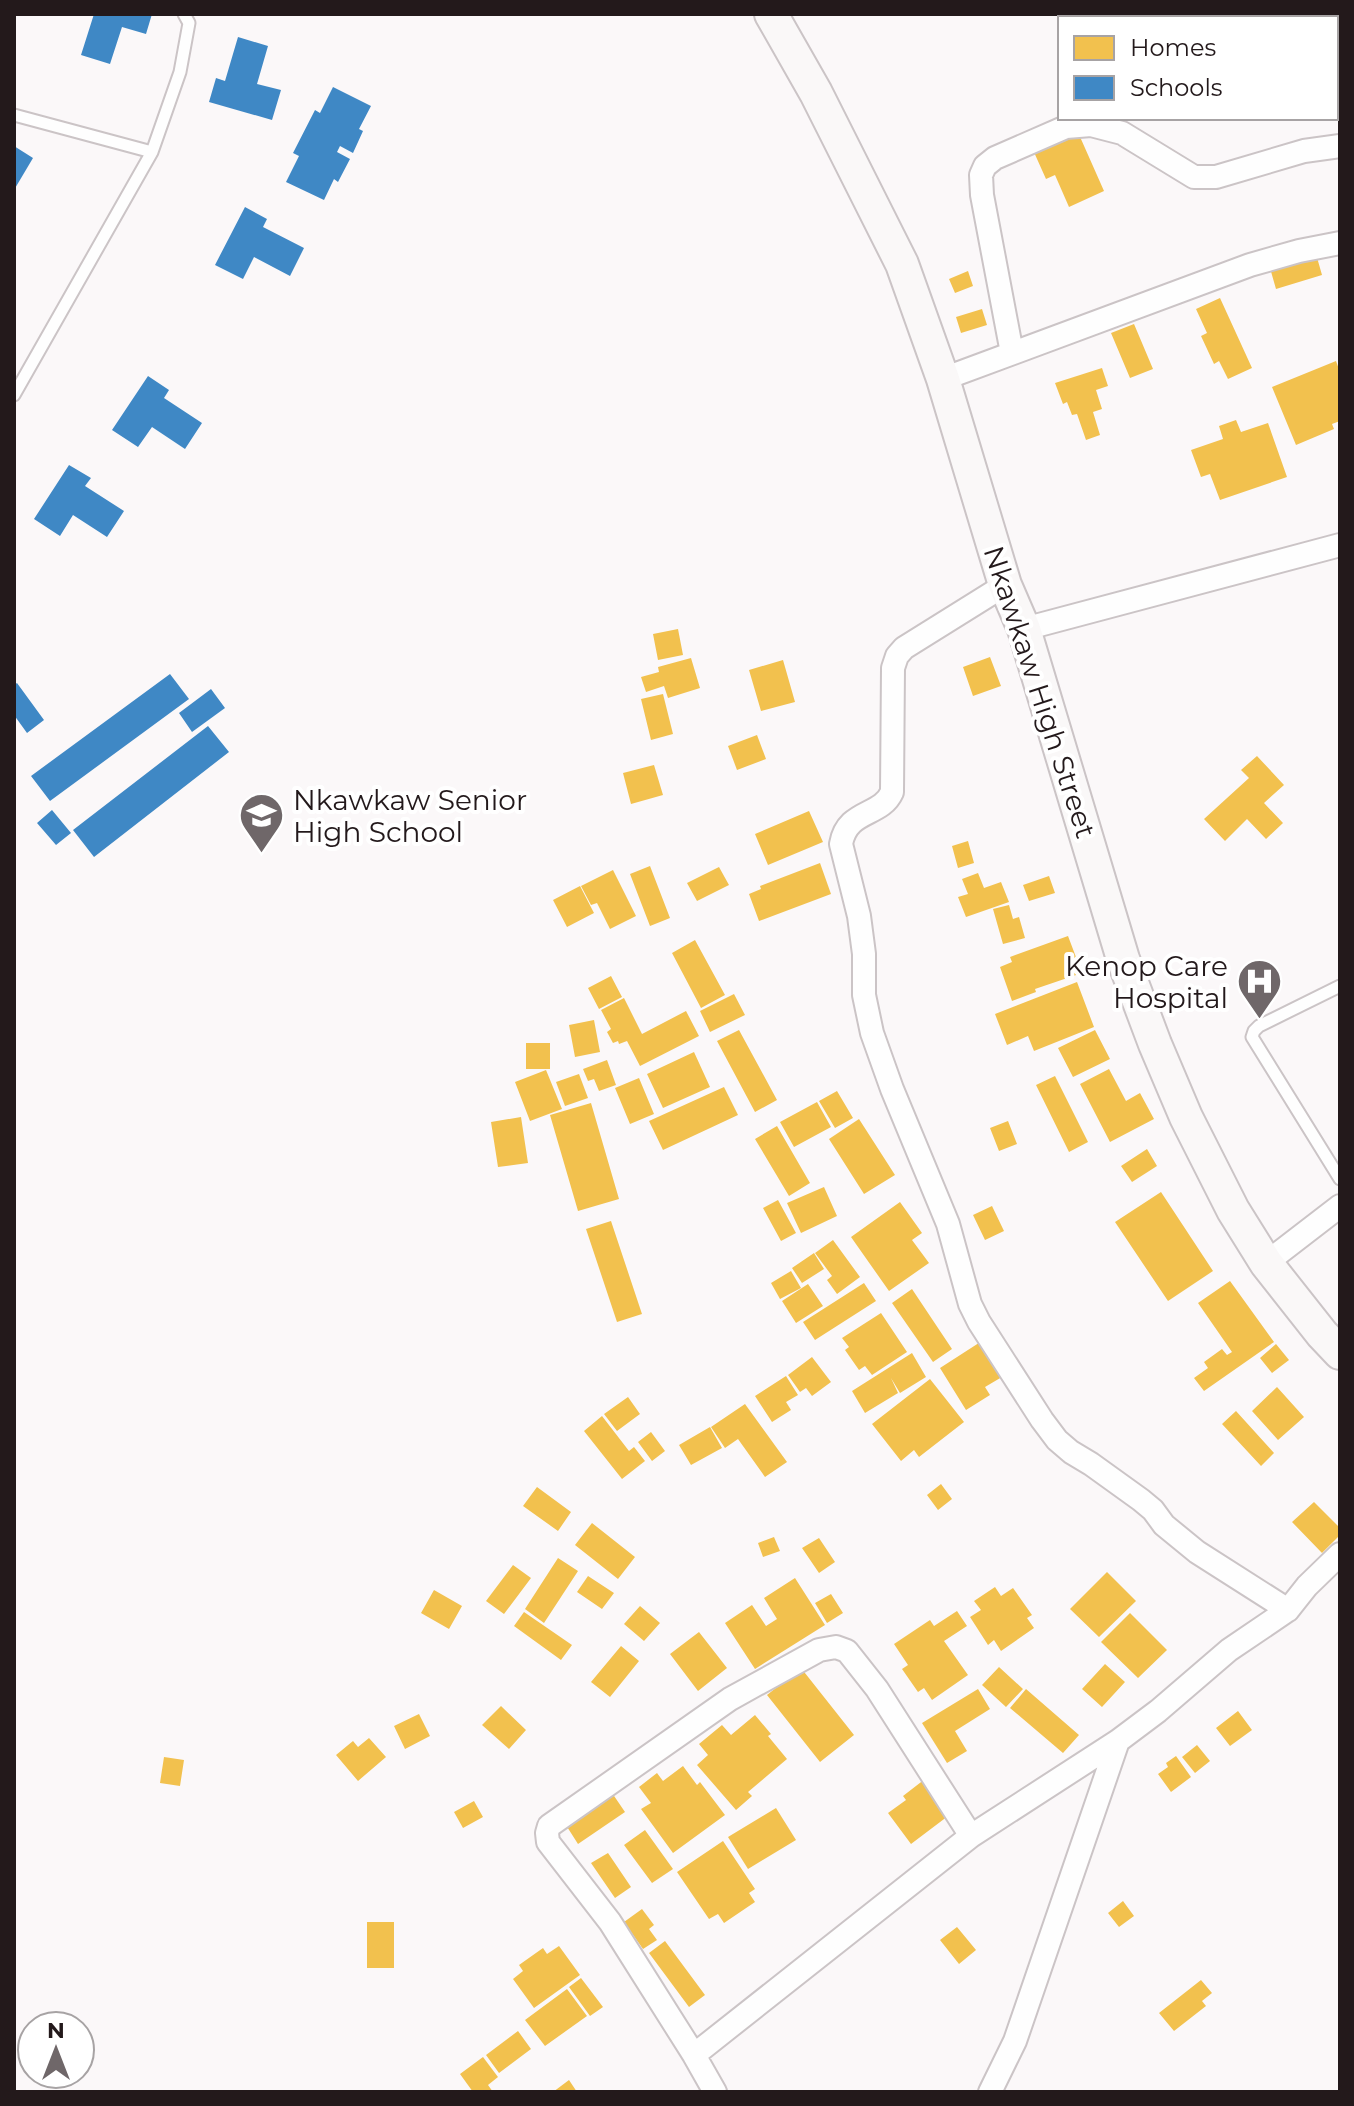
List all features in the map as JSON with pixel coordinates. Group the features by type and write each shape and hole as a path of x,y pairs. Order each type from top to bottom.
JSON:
{"main road":[{"name":"Nkawkaw High Street","path":"771,14 816,93 902,264 943,379 1005,585 1024,629 1123,959 1186,1117 1233,1210 1266,1263 1340,1353"}],"street":[{"path":"1012,353 982,195 981,175 985,166 995,158 1066,127 1091,125 1122,133 1194,177 1216,177 1304,151 1340,146"},
{"path":"943,379 1250,265 1340,243"},
{"path":"1024,629 1340,545"},
{"path":"1005,585 904,648 897,656 893,668 892,792 888,800 851,822 843,834 841,844 859,916 864,954 864,995 872,1033 948,1224 970,1304 1042,1420 1071,1452 1141,1500 1164,1525 1197,1552 1288,1610"},
{"path":"1266,1263 1340,1206"},
{"path":"694,2055 971,1836 1118,1741 1158,1711 1229,1650 1288,1610 1307,1586 1340,1554"},
{"path":"715,2092 610,1922 548,1842 549,1826 730,1699 819,1650 836,1647 847,1651 877,1689 971,1836"},
{"path":"990,2092 1015,2041 1118,1741"}],"lane":[{"path":"14,395 152,152 180,72 189,23 184,14"},
{"path":"14,115 152,152"},
{"path":"1340,986 1259,1026 1252,1037 1340,1179"}],"building: Homes":[{"path":"1077,130 1104,191 1069,207 1055,175 1046,179 1033,150"},
{"path":"1316,254 1322,275 1276,289 1270,268"},
{"path":"968,271 973,286 955,293 949,279"},
{"path":"1220,298 1252,368 1228,379 1219,361 1214,364 1201,336 1207,333 1196,309"},
{"path":"982,309 987,325 961,333 956,317"},
{"path":"1134,324 1153,369 1130,378 1111,333"},
{"path":"1336,361 1340,372 1340,421 1332,424 1334,429 1296,445 1272,387"},
{"path":"1102,368 1108,386 1096,390 1102,409 1093,412 1100,435 1086,440 1077,414 1072,415 1067,402 1063,404 1055,383"},
{"path":"1236,420 1241,432 1268,423 1287,477 1220,500 1210,474 1201,477 1191,450 1223,439 1219,426"},
{"path":"678,629 683,655 658,660 653,634"},
{"path":"990,657 1001,686 973,696 963,667"},
{"path":"691,658 700,688 668,698 664,686 646,692 641,677 659,672 658,667"},
{"path":"783,660 795,702 761,711 749,670"},
{"path":"663,694 673,734 651,740 641,699"},
{"path":"757,735 766,759 737,770 728,746"},
{"path":"1257,756 1284,785 1264,803 1283,823 1266,839 1247,819 1225,841 1204,819 1249,778 1241,770"},
{"path":"654,765 663,795 631,804 623,773"},
{"path":"809,811 823,842 768,865 755,834"},
{"path":"968,841 974,863 958,868 952,846"},
{"path":"820,863 831,894 759,921 749,894 761,889 760,886"},
{"path":"650,866 670,918 650,926 630,874"},
{"path":"719,867 729,885 697,901 687,883"},
{"path":"613,870 636,916 610,929 597,903 591,905 581,886"},
{"path":"978,873 984,888 1001,882 1009,902 966,917 958,897 968,894 962,879"},
{"path":"1049,876 1055,893 1029,901 1023,885"},
{"path":"580,886 594,913 567,927 553,900"},
{"path":"1009,905 1013,919 1019,917 1025,938 1003,944 993,909"},
{"path":"1068,936 1082,973 1035,989 1036,992 1012,1001 1000,967 1012,962 1010,957"},
{"path":"695,940 725,995 701,1008 672,953"},
{"path":"611,976 622,997 599,1009 588,988"},
{"path":"1077,982 1094,1027 1034,1051 1028,1036 1007,1045 995,1014"},
{"path":"734,994 745,1015 710,1032 700,1011"},
{"path":"624,998 642,1034 686,1011 699,1036 640,1066 627,1041 613,1043 607,1032 611,1029 601,1010"},
{"path":"594,1020 600,1052 575,1057 569,1025"},
{"path":"739,1030 777,1100 755,1112 717,1041"},
{"path":"1095,1030 1110,1059 1073,1077 1058,1048"},
{"path":"526,1043 550,1043 550,1069 526,1069"},
{"path":"694,1052 710,1087 663,1108 647,1074"},
{"path":"607,1060 616,1085 599,1091 594,1079 588,1081 583,1069"},
{"path":"1109,1069 1126,1101 1140,1093 1154,1119 1110,1142 1080,1084"},
{"path":"546,1070 562,1109 530,1121 515,1082"},
{"path":"579,1074 588,1098 565,1106 556,1082"},
{"path":"1055,1076 1088,1142 1069,1152 1036,1085"},
{"path":"639,1078 654,1114 630,1124 615,1088"},
{"path":"724,1087 738,1115 663,1150 649,1121"},
{"path":"837,1091 853,1118 835,1128 819,1101"},
{"path":"817,1102 831,1127 794,1147 780,1122"},
{"path":"591,1103 619,1199 578,1211 550,1115"},
{"path":"521,1117 528,1163 498,1167 491,1122"},
{"path":"859,1119 895,1175 864,1194 829,1139"},
{"path":"1008,1121 1017,1144 999,1151 990,1128"},
{"path":"777,1126 810,1183 789,1196 755,1139"},
{"path":"1147,1149 1157,1166 1132,1182 1121,1166"},
{"path":"824,1187 837,1216 801,1233 787,1203"},
{"path":"1161,1192 1213,1271 1168,1301 1115,1222"},
{"path":"778,1200 796,1233 781,1241 763,1208"},
{"path":"900,1202 922,1233 912,1240 929,1263 889,1291 851,1237"},
{"path":"992,1206 1004,1231 985,1240 973,1215"},
{"path":"611,1221 642,1314 617,1322 586,1229"},
{"path":"833,1240 860,1277 837,1294 827,1280 832,1276 815,1253"},
{"path":"814,1253 824,1269 802,1283 792,1268"},
{"path":"791,1271 801,1288 780,1299 771,1283"},
{"path":"1230,1281 1274,1342 1204,1391 1194,1378 1208,1368 1204,1362 1222,1349 1227,1355 1232,1352 1198,1303"},
{"path":"864,1283 876,1301 815,1340 803,1322"},
{"path":"808,1284 823,1306 796,1323 782,1301"},
{"path":"912,1289 952,1349 933,1362 892,1303"},
{"path":"881,1313 907,1352 872,1375 865,1366 859,1370 845,1350 849,1347 842,1338"},
{"path":"985,1339 1007,1374 985,1387 990,1395 966,1410 940,1368"},
{"path":"1276,1344 1289,1360 1272,1373 1260,1358"},
{"path":"912,1353 926,1377 900,1393 891,1378 898,1393 865,1413 852,1391"},
{"path":"812,1357 831,1382 812,1396 806,1388 800,1392 788,1375"},
{"path":"786,1376 798,1395 786,1402 791,1410 772,1422 755,1396"},
{"path":"930,1379 964,1422 919,1457 914,1450 901,1461 872,1424"},
{"path":"1277,1387 1304,1417 1278,1440 1252,1411"},
{"path":"628,1397 640,1414 617,1431 604,1414"},
{"path":"745,1404 787,1462 765,1477 738,1439 725,1448 711,1427"},
{"path":"1236,1411 1274,1453 1261,1466 1222,1424"},
{"path":"602,1416 629,1451 634,1447 645,1461 622,1479 584,1431"},
{"path":"710,1427 722,1448 691,1465 679,1445"},
{"path":"651,1432 665,1451 652,1461 638,1442"},
{"path":"941,1484 952,1499 938,1510 927,1495"},
{"path":"537,1487 571,1512 558,1531 523,1506"},
{"path":"1314,1502 1340,1528 1340,1535 1322,1553 1292,1522"},
{"path":"592,1523 635,1557 618,1579 575,1545"},
{"path":"774,1537 780,1551 763,1557 758,1543"},
{"path":"819,1538 835,1562 819,1573 802,1548"},
{"path":"558,1558 578,1571 544,1623 525,1609"},
{"path":"513,1565 531,1578 504,1614 486,1601"},
{"path":"1107,1572 1136,1601 1099,1637 1070,1609"},
{"path":"588,1576 614,1593 602,1609 577,1592"},
{"path":"795,1578 825,1625 755,1669 725,1623 752,1605 766,1626 777,1619 764,1598"},
{"path":"995,1587 1001,1596 1013,1588 1032,1615 1027,1618 1034,1628 1001,1651 994,1640 988,1645 970,1617 981,1610 974,1601"},
{"path":"434,1590 462,1606 449,1629 421,1613"},
{"path":"831,1594 843,1613 827,1623 815,1603"},
{"path":"640,1606 660,1623 644,1641 624,1624"},
{"path":"957,1611 967,1626 944,1641 968,1675 932,1700 924,1688 918,1692 902,1669 908,1665 894,1644 930,1620 934,1626"},
{"path":"524,1612 572,1645 561,1660 514,1626"},
{"path":"1130,1613 1167,1650 1138,1678 1101,1642"},
{"path":"699,1632 727,1668 698,1691 670,1654"},
{"path":"621,1646 639,1661 610,1697 591,1682"},
{"path":"1105,1664 1125,1682 1102,1707 1082,1689"},
{"path":"999,1667 1023,1689 1006,1707 982,1685"},
{"path":"801,1668 854,1735 820,1762 767,1695"},
{"path":"978,1689 990,1709 955,1731 967,1751 947,1763 922,1723"},
{"path":"1026,1689 1079,1735 1063,1753 1010,1708"},
{"path":"501,1706 526,1730 509,1749 482,1725"},
{"path":"1238,1711 1252,1730 1230,1746 1216,1728"},
{"path":"419,1714 430,1736 405,1749 394,1726"},
{"path":"755,1715 787,1759 748,1792 752,1796 736,1810 697,1765 708,1755 699,1744 722,1725 731,1735"},
{"path":"369,1738 386,1757 358,1781 336,1755 353,1741 358,1747"},
{"path":"1197,1745 1210,1761 1195,1773 1182,1757"},
{"path":"1176,1756 1191,1777 1171,1792 1158,1774"},
{"path":"164,1757 184,1760 180,1786 160,1783"},
{"path":"683,1766 697,1785 700,1782 725,1815 673,1853 641,1809 651,1803 639,1787 657,1773 663,1781"},
{"path":"925,1779 952,1813 911,1844 888,1813 906,1800 903,1796"},
{"path":"610,1790 625,1812 578,1844 564,1822"},
{"path":"474,1801 483,1817 463,1828 454,1812"},
{"path":"776,1808 796,1840 748,1869 728,1837"},
{"path":"645,1830 673,1869 652,1883 624,1845"},
{"path":"723,1841 755,1889 749,1893 755,1902 724,1923 718,1914 709,1919 677,1872"},
{"path":"608,1853 631,1887 615,1898 591,1863"},
{"path":"1123,1901 1134,1916 1119,1927 1108,1913"},
{"path":"642,1909 654,1925 649,1929 657,1940 643,1949 624,1922"},
{"path":"367,1922 394,1922 394,1968 367,1968"},
{"path":"957,1927 976,1950 959,1964 940,1940"},
{"path":"665,1941 705,1995 689,2007 649,1953"},
{"path":"559,1946 580,1975 534,2008 513,1979 523,1971 519,1965 543,1948 547,1954"},
{"path":"581,1978 603,2007 590,2016 569,1987"},
{"path":"1201,1980 1212,1993 1202,2001 1206,2006 1174,2031 1159,2013"},
{"path":"567,1989 587,2016 545,2046 525,2020"},
{"path":"518,2031 531,2049 499,2073 486,2055"},
{"path":"483,2057 498,2077 488,2085 493,2092 473,2092 460,2074"},
{"path":"569,2080 577,2092 553,2092"}],"building: Schools":[{"path":"94,14 152,14 146,34 122,27 110,64 81,55"},
{"path":"238,37 268,46 257,84 281,90 272,120 209,102 216,78 225,81"},
{"path":"333,87 371,106 359,129 363,131 353,153 340,146 337,152 350,159 338,182 334,179 324,200 286,182 299,156 293,153 315,110 320,113"},
{"path":"14,146 33,158 14,190"},
{"path":"245,207 267,219 263,227 304,248 290,276 254,257 243,279 215,265"},
{"path":"148,376 169,390 164,398 202,423 185,449 152,427 138,447 112,430"},
{"path":"69,465 91,478 85,486 124,511 107,537 73,515 60,536 34,519"},
{"path":"170,674 189,699 50,801 31,776"},
{"path":"17,683 44,720 27,733 14,715 14,685"},
{"path":"211,689 225,708 192,732 179,713"},
{"path":"208,726 229,752 94,857 73,830"},
{"path":"52,810 71,833 56,845 37,823"}],"place":[{"name":"Nkawkaw Senior High School","path":"262,855"},
{"name":"Kenop Care Hospital","path":"1259,1021"}]}
